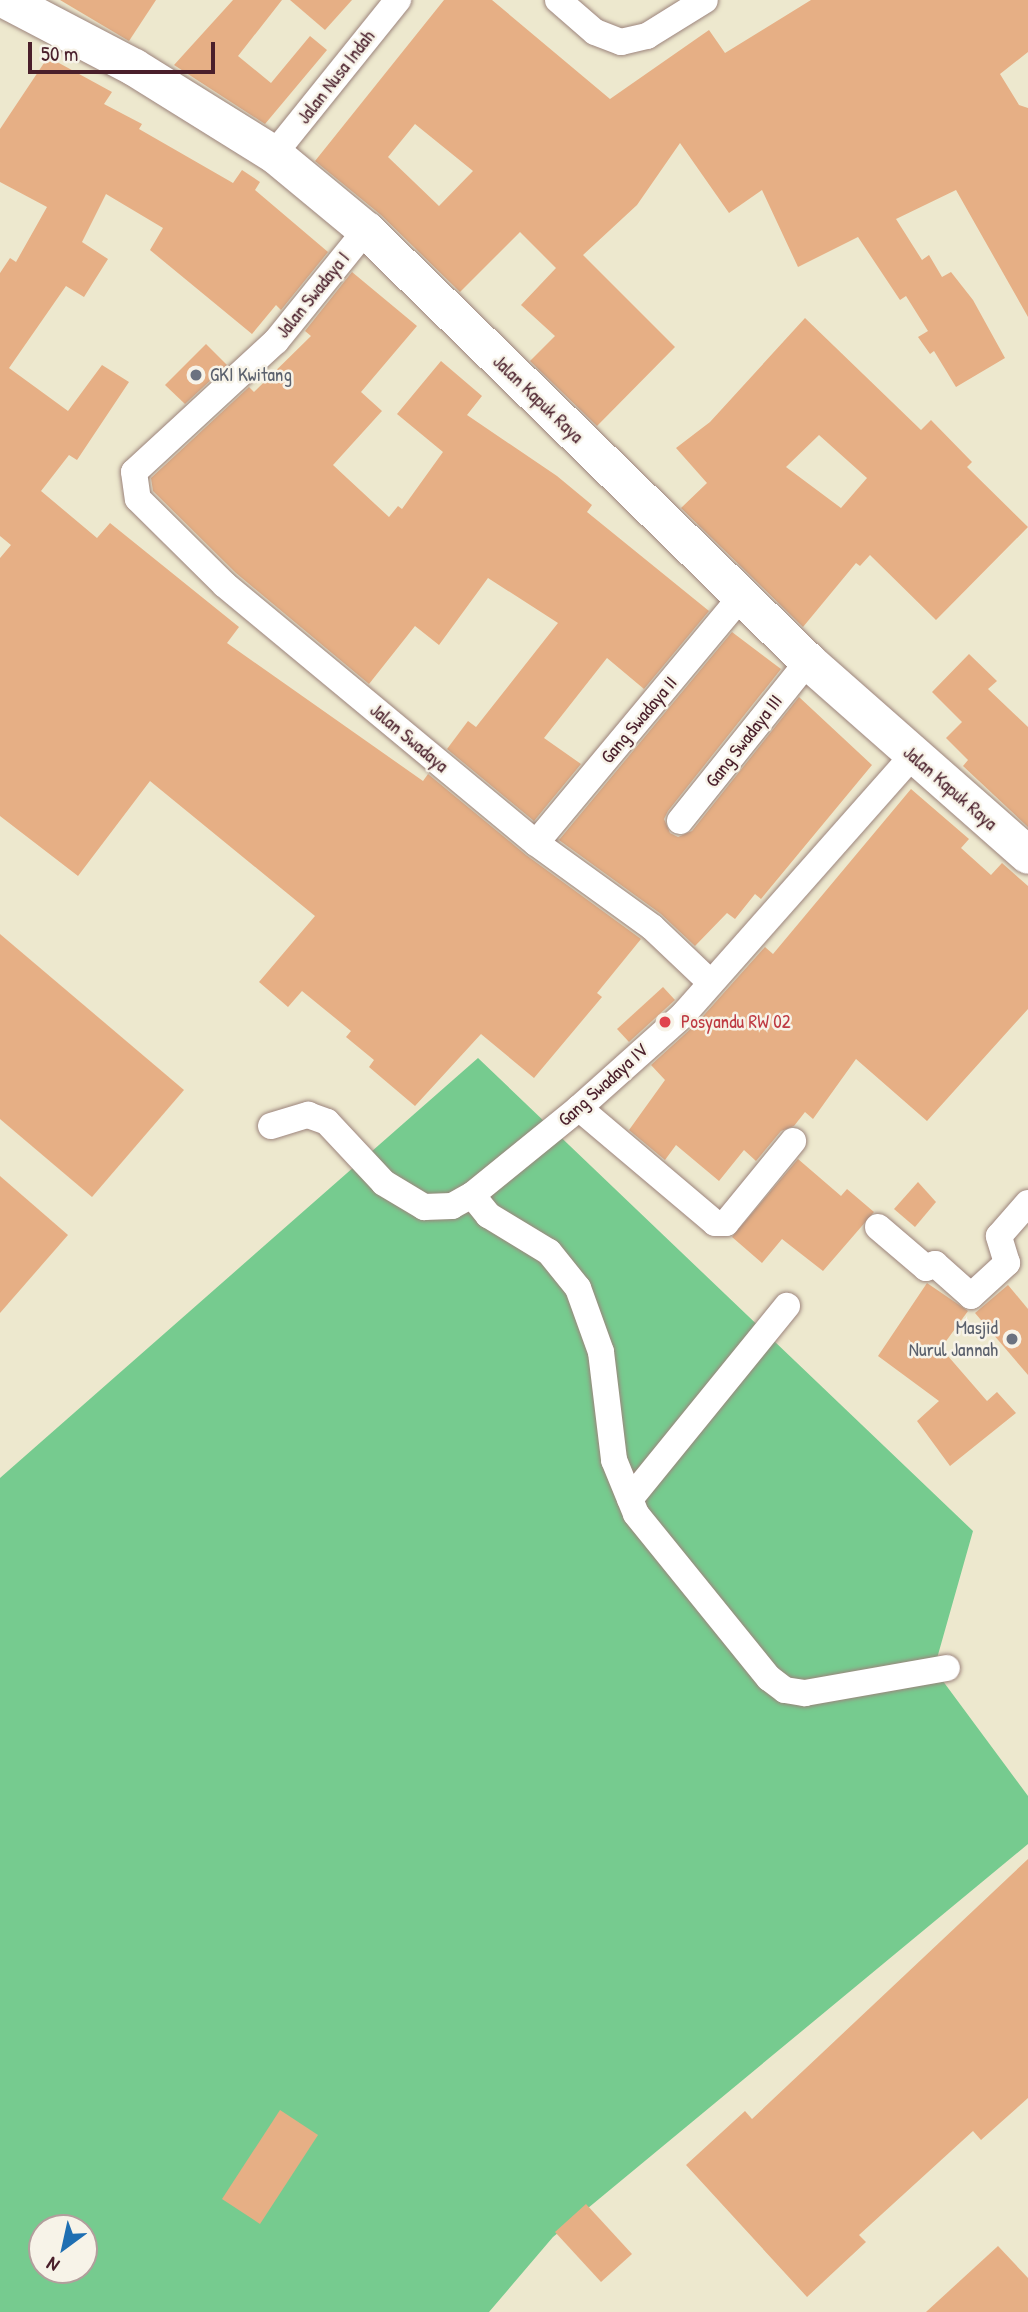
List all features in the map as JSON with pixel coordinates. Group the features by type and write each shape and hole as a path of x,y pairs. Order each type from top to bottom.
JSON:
{"main road":[{"name":"Jalan Kapuk Raya","path":"6,0 134,67 274,154 366,230 808,661 1028,855"}],"street":[{"name":"Jalan Nusa Indah","path":"274,154 398,0"},
{"path":"558,0 595,32 621,42 647,36 705,0"},
{"name":"Jalan Swadaya I","path":"134,472 276,341 366,230"},
{"name":"Jalan Swadaya","path":"134,472 138,499 225,585 536,844 652,927 710,982"},
{"name":"Gang Swadaya II","path":"536,844 741,597"},
{"name":"Gang Swadaya III","path":"680,821 808,661"},
{"name":"Gang Swadaya IV","path":"271,1126 308,1115 327,1122 384,1183 424,1208 452,1206 472,1195 579,1108 684,1014 710,982 802,886 913,755"},
{"path":"579,1108 715,1223 726,1223 793,1141"},
{"path":"472,1195 488,1215 549,1252 578,1288 601,1352 614,1460 630,1499 682,1576 769,1678 785,1690 805,1693 947,1668"},
{"path":"878,1227 926,1268 935,1264 971,1296 1007,1263 999,1236 1028,1203"},
{"path":"630,1499 787,1306"}],"green space":[{"path":"478,1058 973,1531 934,1669 1028,1796 1028,1844 553,2237 489,2312 0,2312 0,1478"}],"building":[{"path":"60,0 156,0 129,41"},
{"path":"233,0 282,0 238,56 271,83 310,36 327,50 265,124 174,65"},
{"path":"290,0 352,0 325,30"},
{"path":"444,0 492,0 610,99 709,30 725,53 811,0 1028,0 1028,52 1000,74 1019,105 1028,108 1028,317 956,190 896,219 922,260 929,255 942,277 951,272 973,300 1005,358 956,387 934,351 930,354 918,337 928,331 906,296 900,300 858,237 798,267 762,190 729,213 680,143 637,205 583,255 675,347 597,426 530,361 555,336 521,305 556,268 520,232 460,292 381,215 315,161","holes":["415,124 473,171 439,206 388,157"]},
{"path":"48,57 112,92 104,104 142,124 139,129 233,183 242,170 260,182 255,190 328,252 281,310 276,305 252,334 150,250 163,228 106,194 82,242 108,259 84,297 66,286 9,368 68,411 102,365 129,382 77,460 69,455 41,491 97,538 110,523 239,627 227,643 423,781 428,774 526,855 641,939 597,993 602,997 534,1078 481,1034 415,1106 369,1067 374,1060 346,1037 351,1031 302,991 288,1007 259,982 315,916 150,781 78,876 0,816 0,558 11,545 0,536 0,273 10,258 16,262 47,207 0,182 0,129"},
{"path":"352,272 417,326 361,392 382,411 333,465 389,517 398,506 402,509 443,452 397,414 441,361 482,396 467,415 557,476 592,505 587,512 709,611 644,689 607,658 544,738 581,764 534,821 447,749 468,721 476,727 558,623 488,578 439,645 415,626 369,684 236,573 153,491 151,478 249,387 254,392 311,336 305,331"},
{"path":"805,318 921,430 931,420 972,462 967,467 1028,527 936,620 870,555 860,566 856,563 803,627 681,508 707,483 676,448 710,422","holes":["819,435 867,478 841,508 786,467"]},
{"name":"GKI Kwitang","path":"206,344 227,365 185,404 165,385"},
{"path":"732,632 781,669 668,811 664,819 670,833 678,837 692,831 799,697 872,765 761,899 755,894 735,919 727,913 695,946 661,914 559,840"},
{"path":"969,654 997,681 988,689 1028,727 1028,827 963,766 968,760 946,738 962,722 932,692"},
{"path":"911,789 969,839 961,848 991,875 1002,863 1028,886 1028,1009 927,1121 856,1059 813,1119 805,1112 794,1126 781,1131 756,1161 744,1150 719,1181 676,1145 665,1160 629,1130 665,1080 651,1065 696,1024 765,947 773,954"},
{"path":"0,934 184,1090 92,1197 0,1119"},
{"path":"663,987 675,1000 629,1042 617,1029"},
{"path":"798,1159 841,1196 847,1189 874,1212 823,1271 782,1239 762,1263 732,1237"},
{"path":"0,1176 68,1235 0,1313"},
{"path":"918,1182 936,1202 915,1227 894,1209"},
{"path":"927,1283 968,1311 941,1348 987,1401 997,1392 1016,1413 950,1466 917,1421 939,1401 878,1356"},
{"name":"Masjid Nurul Jannah","path":"1008,1285 1028,1309 1028,1375 975,1313"},
{"path":"1028,1859 1028,2098 981,2140 973,2131 859,2235 866,2242 807,2297 686,2165 745,2111 752,2119"},
{"path":"280,2110 318,2135 260,2224 222,2199"},
{"path":"586,2204 632,2254 601,2282 555,2232"},
{"path":"998,2246 1028,2278 1028,2312 926,2312"}],"place":[{"name":"GKI Kwitang","path":"196,375"},
{"name":"Posyandu RW 02","path":"665,1022"},
{"name":"Masjid Nurul Jannah","path":"1012,1339"}]}
